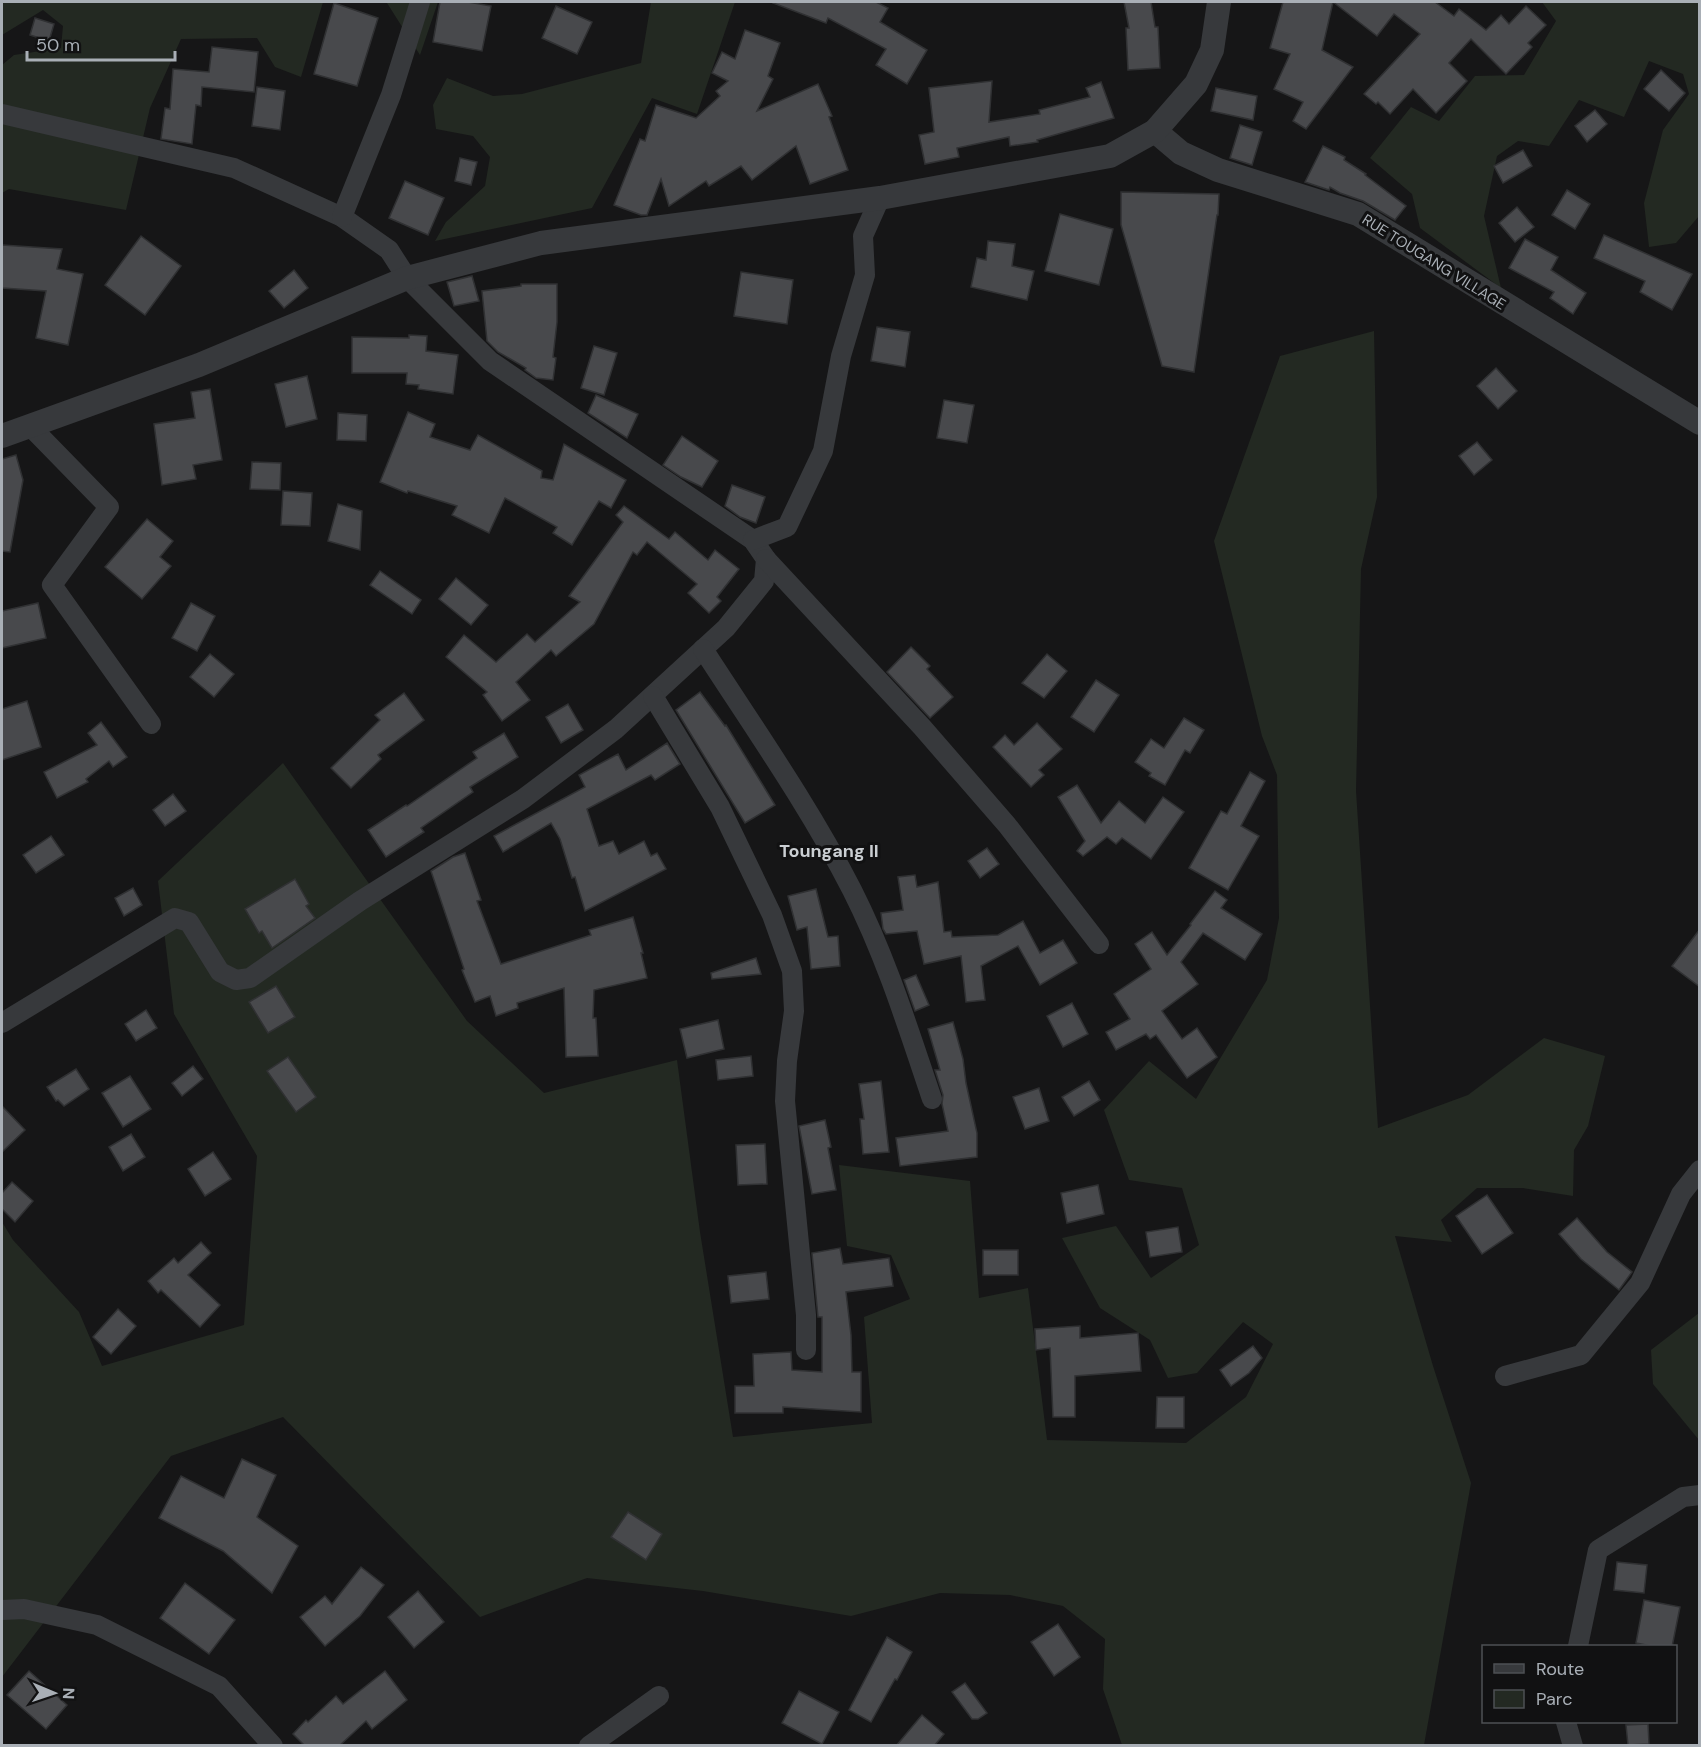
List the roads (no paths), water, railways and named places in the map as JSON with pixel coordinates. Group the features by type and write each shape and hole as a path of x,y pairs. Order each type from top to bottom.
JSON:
{"street":[{"path":"342,217 391,95 420,2"},
{"path":"2,436 199,365 408,278 541,243 880,198 1110,156 1155,131 1196,84 1212,50 1219,2"},
{"path":"2,114 234,168 342,217 389,250 408,278 490,361 753,540 766,559 922,728 1007,825 1098,944"},
{"name":"RUE TOUGANG VILLAGE","path":"1155,131 1181,153 1218,170 1358,214 1700,423"},
{"path":"753,540 787,527 823,451 841,356 865,275 863,236 880,198"},
{"path":"30,426 109,507 52,585 151,724"},
{"path":"2,1023 175,918 189,922 220,972 236,980 250,978 360,901 523,799 616,729 726,628 764,581 766,559"},
{"path":"703,649 815,821 853,891 888,969 932,1099"},
{"path":"653,696 720,807 772,915 792,971 794,1011 787,1061 785,1101 806,1315 806,1350"},
{"path":"1505,1376 1581,1355 1640,1283 1681,1194 1700,1170"},
{"path":"1578,1645 1598,1550 1683,1497 1700,1495"},
{"path":"2,1610 24,1609 97,1625 219,1686 273,1746"},
{"path":"588,1746 659,1696"},
{"path":"1566,1723 1573,1746"}],"district":[{"name":"Toungang II","path":"829,851"}]}
